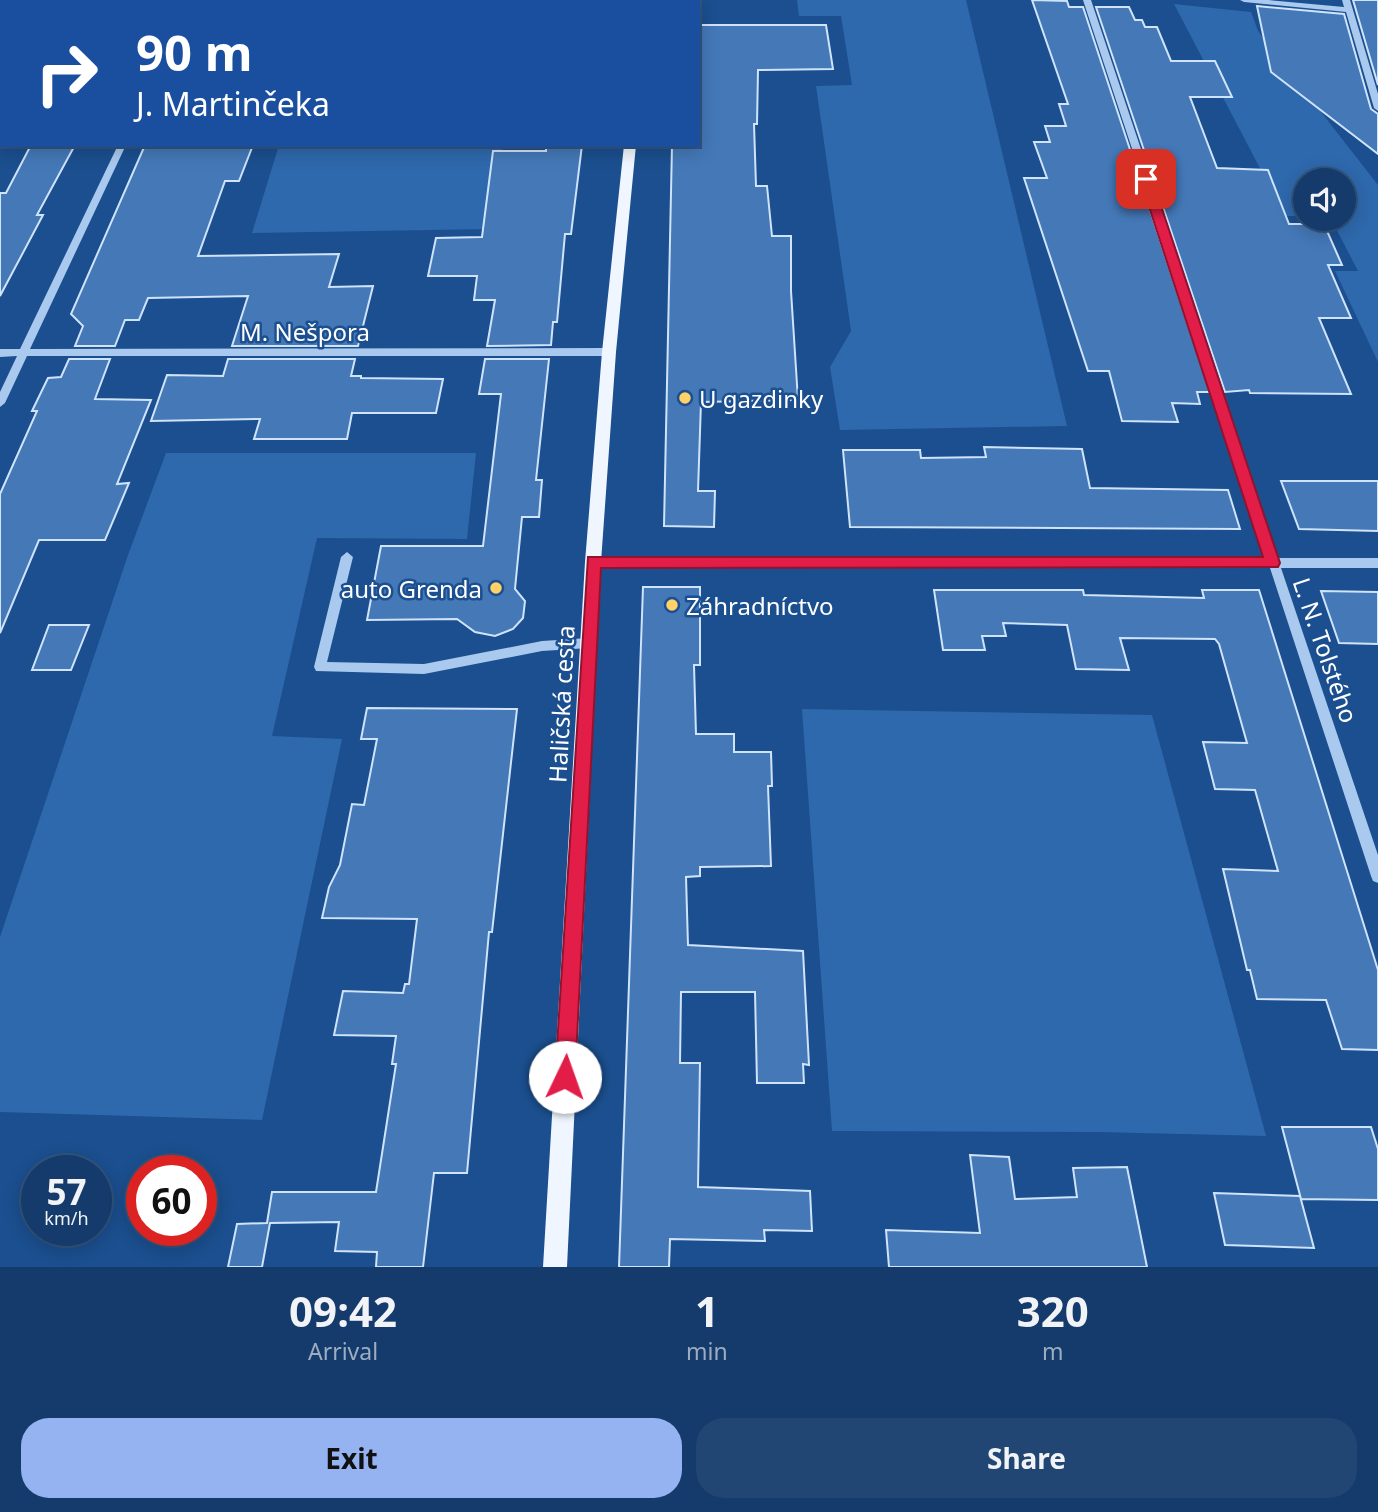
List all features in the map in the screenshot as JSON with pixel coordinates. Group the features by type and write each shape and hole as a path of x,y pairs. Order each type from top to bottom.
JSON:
{"main road":[{"name":"Haličská cesta","path":"555,1267 593,562 609,352 630,147"}],"street":[{"name":"L. N. Tolstého","path":"1087,0 1378,876"},
{"path":"1244,0 1349,10"},
{"path":"1346,0 1378,108"},
{"path":"0,403 121,147"},
{"name":"M. Nešpora","path":"0,353 609,352"},
{"path":"347,557 320,667 424,668 541,646 589,643"},
{"path":"593,562 1378,563"}],"shaded area":[{"path":"797,0 966,0 1067,426 840,430 830,367 851,331 816,86 852,85 841,16 799,16"},
{"path":"1174,4 1251,12 1258,31 1378,185 1378,362 1335,271 1358,271 1337,231 1356,231 1356,168 1293,168 1293,216 1285,216"},
{"path":"278,147 503,147 488,229 252,233"},
{"path":"166,453 476,453 467,539 317,538 272,736 342,739 262,1120 0,1112 0,937 128,555"},
{"path":"802,709 1152,715 1266,1136 832,1131"}],"building":[{"path":"1032,0 1067,1 1069,7 1083,7 1210,392 1197,392 1200,404 1172,403 1178,422 1122,421 1109,371 1088,371 1024,178 1047,178 1034,142 1050,142 1045,126 1066,126 1059,104 1068,104"},
{"path":"1353,0 1378,0 1378,85"},
{"path":"1257,6 1344,14 1371,109 1378,114 1378,154 1271,72"},
{"path":"1096,7 1129,7 1135,20 1142,20 1145,27 1157,27 1171,61 1215,61 1232,97 1190,97 1217,168 1268,170 1289,224 1293,224 1293,231 1327,231 1342,265 1328,265 1351,318 1319,318 1351,394 1250,393 1249,390 1225,392"},
{"path":"700,25 826,25 833,69 758,70 757,124 754,124 756,186 767,186 772,236 791,236 791,291 798,400 701,402 698,491 715,491 714,527 664,526 672,147 700,147"},
{"path":"30,147 74,147 37,215 43,215 0,296 0,193 6,193"},
{"path":"144,147 252,147 239,181 225,181 198,256 339,254 329,287 373,286 358,346 232,346 248,296 148,298 139,320 125,320 115,346 75,346 83,326 71,314"},
{"path":"546,147 582,147 571,234 565,234 557,322 553,322 551,345 487,346 495,300 474,300 477,276 428,276 436,238 482,237 493,151 546,151"},
{"path":"69,359 110,359 95,399 151,400 117,484 129,483 105,540 39,540 0,633 0,494 37,411 32,411 48,378 61,377"},
{"path":"228,359 355,359 351,376 443,379 436,413 352,413 347,439 254,439 260,419 151,421 167,375 223,376"},
{"path":"485,359 549,359 536,480 542,480 539,517 522,517 515,589 525,601 523,618 513,629 495,636 475,632 457,619 367,620 381,546 483,546 501,394 479,394"},
{"path":"984,447 1082,449 1090,488 1228,490 1240,529 850,527 843,450 920,450 921,458 986,457"},
{"path":"1281,481 1378,481 1378,531 1299,529"},
{"path":"643,587 700,587 700,665 694,665 696,734 734,734 734,752 771,752 772,786 768,786 771,866 700,867 700,876 686,877 688,945 803,951 809,1065 803,1064 804,1083 757,1083 755,992 681,992 680,1063 700,1063 698,1187 810,1191 812,1231 764,1230 765,1241 670,1239 669,1267 619,1267"},
{"path":"934,590 1083,590 1084,595 1204,598 1202,590 1259,590 1378,970 1378,1050 1342,1049 1326,1000 1257,999 1250,970 1247,970 1223,869 1278,871 1255,790 1215,789 1203,742 1247,743 1219,644 1215,639 1120,638 1129,670 1076,669 1067,625 1003,623 1006,636 982,636 985,650 943,650"},
{"path":"1321,591 1378,592 1378,644 1339,643"},
{"path":"49,625 89,625 71,670 32,670"},
{"path":"367,708 517,709 492,932 489,932 467,1173 434,1173 423,1267 376,1267 377,1252 335,1251 339,1222 270,1223 262,1267 228,1267 237,1224 267,1223 272,1192 376,1192 396,1064 392,1064 396,1036 334,1035 343,991 403,993 405,984 409,984 417,919 322,918 329,887 340,865 352,804 364,805 377,739 361,739"},
{"path":"1282,1127 1371,1127 1378,1149 1378,1200 1301,1199"},
{"path":"970,1155 1009,1157 1015,1199 1077,1197 1073,1168 1127,1167 1147,1267 889,1267 886,1230 980,1233"},
{"path":"1214,1193 1300,1196 1314,1248 1225,1245"}],"place":[{"name":"U gazdinky","path":"685,398"},
{"name":"auto Grenda","path":"496,588"},
{"name":"Záhradníctvo","path":"672,605"}],"route":[{"path":"565,1077 593,562 1273,563 1146,179"}]}
